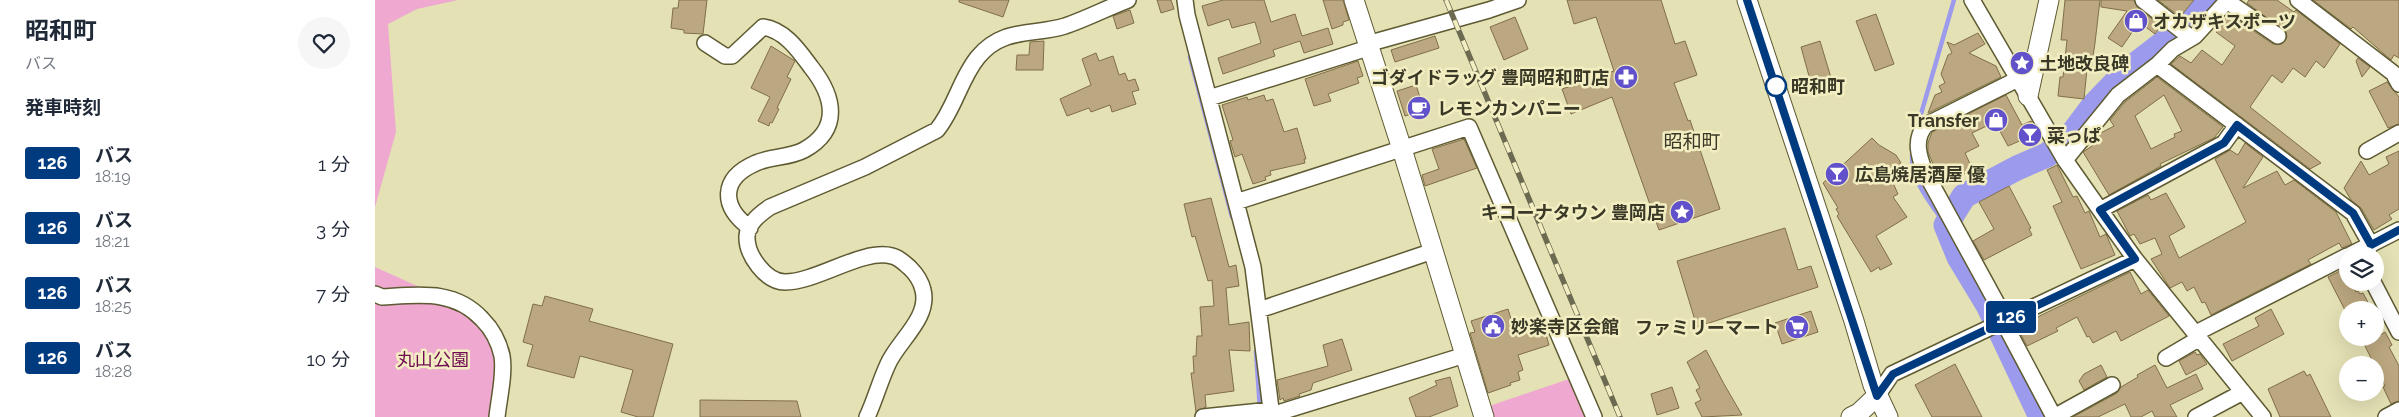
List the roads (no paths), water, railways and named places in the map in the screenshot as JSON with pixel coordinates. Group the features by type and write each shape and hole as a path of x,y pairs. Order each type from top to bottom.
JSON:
{"street":[{"path":"867,417 888,362 920,315 924,292 919,277 901,259 890,255 876,255 807,278 786,282 774,280 763,272 751,254 747,237 750,228 759,214 770,207 865,167 937,130 944,122 965,76 989,46 1000,39 1006,36 1064,26 1128,0"},
{"path":"1185,0 1187,15 1253,267 1271,414"},
{"path":"1354,0 1403,149 1484,417"},
{"path":"1209,98 1368,46 1475,7 1518,0"},
{"path":"1747,0 1877,396 1888,417"},
{"path":"1972,0 2065,160 2135,259 2263,417"},
{"path":"2028,96 2049,0"},
{"path":"2143,0 2184,33"},
{"path":"2065,160 2118,95 2157,65 2173,49 2184,33 2215,16 2227,0 2278,36"},
{"path":"2298,0 2393,73 2399,84"},
{"path":"705,43 725,56 732,56 763,27 773,28 795,45 817,74 831,102 830,124 804,150 757,162 735,178 728,188 727,198 736,218 750,228"},
{"path":"2157,65 2353,213 2356,246"},
{"path":"2018,79 1926,124 1921,130 1918,141 1919,156 2054,417 2112,386"},
{"path":"2100,210 2224,143 2237,125"},
{"path":"1236,202 1469,127 1512,231 1594,417"},
{"path":"2367,151 2399,133"},
{"path":"2368,246 2399,230"},
{"path":"1259,310 1433,251"},
{"path":"1851,417 1859,413 1877,396 1893,374 2135,259"},
{"path":"2166,358 2198,336 2339,262"},
{"path":"2378,291 2398,326"},
{"path":"375,294 382,297 425,295 451,298 471,308 492,329 502,356 497,417"},
{"path":"1203,417 1271,414 1465,355"},
{"path":"2197,417 2243,392"},
{"path":"2386,417 2399,410"}],"waterway":[{"path":"1917,128 1954,0"},
{"path":"2041,417 1988,305 1959,257 1946,225 1964,196 2017,168 2047,155 2070,137 2094,105 2126,72 2191,22 2209,0"},
{"path":"1190,57 1232,217"},
{"path":"1913,148 1913,169 1921,189 1946,225"},
{"path":"1256,352 1260,409"}],"railway":[{"path":"1446,0 1620,417"}],"place":[{"name":"オカザキスポーツ","path":"2136,21"},
{"name":"土地改良碑","path":"2022,63"},
{"name":"ゴダイドラッグ 豊岡昭和町店","path":"1626,77"},
{"name":"昭和町","path":"1776,86"},
{"name":"レモンカンパニー","path":"1419,108"},
{"name":"Transfer","path":"1996,120"},
{"name":"菜っぱ","path":"2030,135"},
{"name":"広島焼居酒屋 優","path":"1837,174"},
{"name":"キコーナタウン 豊岡店","path":"1682,212"},
{"name":"妙楽寺区会館","path":"1493,326"},
{"name":"ファミリーマート","path":"1797,327"}],"district":[{"name":"昭和町","path":"1692,141"}],"park label":[{"name":"丸山公園","path":"433,359"}]}
